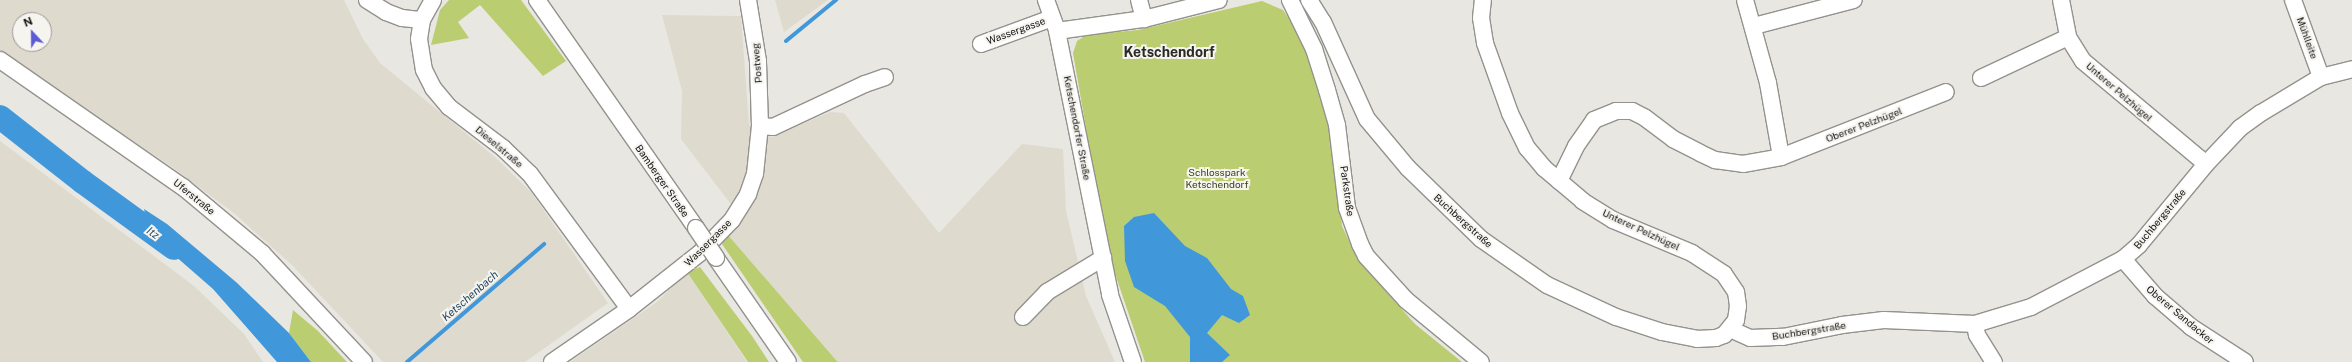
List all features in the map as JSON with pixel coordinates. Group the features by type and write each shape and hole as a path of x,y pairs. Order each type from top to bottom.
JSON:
{"street":[{"path":"367,0 386,12 402,18 422,20"},
{"name":"Dieselstraße","path":"433,0 422,20 420,51 433,88 449,107 503,148 530,174 629,309"},
{"name":"Bamberger Straße","path":"537,0 788,362"},
{"name":"Postweg","path":"748,0 758,61 760,126"},
{"name":"Ketschendorfer Straße","path":"1046,0 1054,24 1103,258 1119,325 1133,362"},
{"path":"1139,0 1144,18"},
{"path":"1054,24 1144,18 1219,0"},
{"name":"Parkstraße","path":"1290,0 1314,49 1329,97 1337,125 1347,208 1366,256 1406,300 1481,362"},
{"name":"Buchbergstraße","path":"1309,0 1320,16 1367,119 1408,168 1481,239 1547,285 1616,317 1662,332 1697,339 1716,338 1730,329 1740,336 1750,338 1783,337 1842,325 1884,320 1975,324 2031,307 2123,259 2139,245 2206,164 2240,128 2294,91 2321,77 2352,68"},
{"name":"Unterer Pelzhügel","path":"1483,0 1481,18 1485,43 1510,114 1527,148 1544,168 1583,201 1613,220 1715,266 1724,274 1736,292 1738,313 1730,329"},
{"path":"1745,0 1754,26 1781,157"},
{"path":"1754,26 1854,0"},
{"name":"Unterer Pelzhügel","path":"2061,0 2068,38 2083,61 2206,164"},
{"name":"Mühlleite","path":"2293,0 2321,77"},
{"name":"Wassergasse","path":"981,44 1054,24"},
{"path":"1981,78 2068,38"},
{"name":"Uferstraße","path":"0,60 183,187 262,253 364,362"},
{"path":"760,126 773,127 865,84 885,77"},
{"name":"Oberer Pelzhügel","path":"1559,181 1576,146 1594,120 1616,111 1632,112 1644,117 1673,139 1716,160 1743,164 1781,157 1946,92"},
{"name":"Wassergasse","path":"552,362 629,309 700,254 732,220 748,194 755,174 760,126"},
{"path":"1023,317 1047,292 1103,258"},
{"name":"Oberer Sandacker","path":"2123,259 2155,296 2192,327 2245,362"},
{"path":"1975,324 1977,335 1994,362"}],"shaded area":[{"path":"0,0 344,0 363,39 380,63 496,158 531,192 608,303 525,362 383,362 292,265 235,214 172,167 0,52"},
{"path":"775,0 828,0 784,32"},
{"path":"662,15 741,16 749,125 772,137 830,112 844,113 939,233 1022,144 1063,149 1066,211 1086,296 1115,362 838,362 728,235 743,220 681,139 682,91"},
{"path":"0,141 194,286 244,334 263,362 0,362"},
{"path":"687,272 747,362 570,362 657,302"}],"green space":[{"path":"449,0 521,0 566,61 543,76 480,5 458,22 469,38 431,45 440,10"},
{"name":"Schlosspark Ketschendorf","path":"1262,1 1283,10 1300,34 1321,91 1336,161 1342,226 1358,260 1415,324 1462,362 1145,362 1107,250 1073,53 1077,41 1086,35 1138,30"},
{"path":"728,235 838,362 803,362 722,244"},
{"path":"700,267 752,336 769,362 748,362 687,272"},
{"path":"293,310 318,331 347,362 311,362 289,333"}],"water":[{"path":"144,209 167,224 236,282 289,333 311,362 277,362 213,289 166,248 151,241"},
{"path":"1154,213 1185,246 1207,258 1231,289 1243,296 1250,315 1239,323 1222,315 1207,333 1230,355 1222,362 1190,362 1190,337 1165,306 1134,287 1125,261 1124,226 1134,217"}],"waterway":[{"name":"Ketschenbach","path":"786,41 836,0"},
{"name":"Itz","path":"0,117 83,182 174,248"},
{"name":"Ketschenbach","path":"407,362 544,244"}],"district":[{"name":"Ketschendorf","path":"1169,52"}]}
